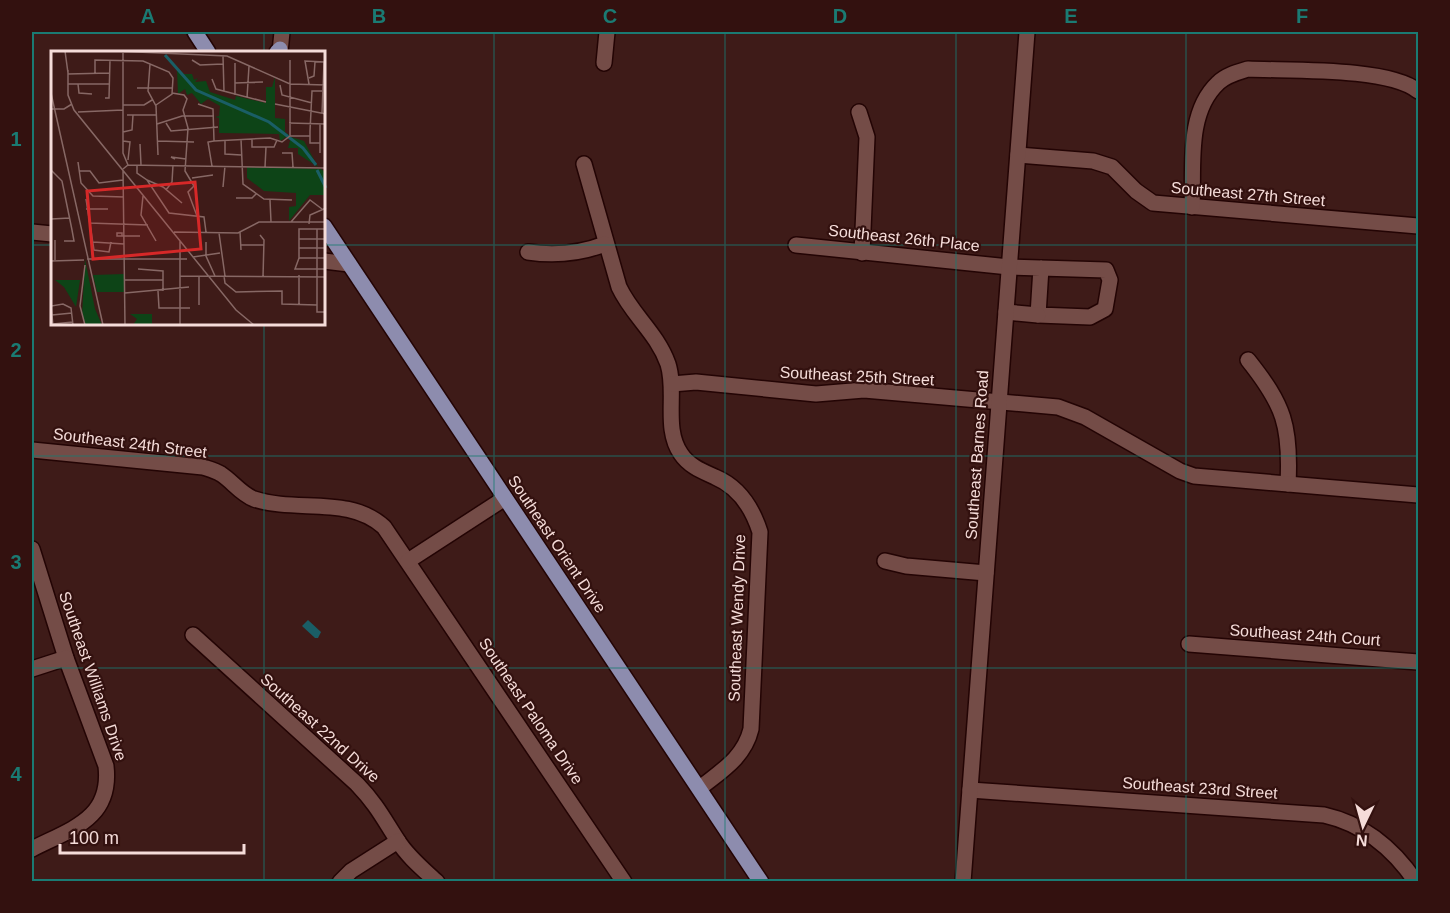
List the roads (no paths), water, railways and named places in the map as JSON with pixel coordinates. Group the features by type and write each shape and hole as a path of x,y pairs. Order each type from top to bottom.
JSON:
{"main road":[{"path":"195,32 207,51"},
{"name":"Southeast Orient Drive","path":"326,229 761,882"}],"street":[{"path":"279,51 282,32"},
{"path":"604,63 607,32"},
{"name":"Southeast Barnes Road","path":"963,882 1027,32"},
{"path":"1192,207 1197,114 1219,81 1248,69 1372,75 1395,79 1419,91"},
{"path":"859,112 867,137 862,253"},
{"name":"Southeast 27th Street","path":"1018,155 1094,161 1112,167 1136,191 1153,203 1419,226"},
{"name":"Southeast Wendy Drive","path":"584,164 605,244 624,299 658,341 668,366 672,384 672,428 681,454 691,465 729,485 740,494 756,518 761,546 751,729 740,756 700,788"},
{"path":"32,232 51,234"},
{"path":"528,252 567,254 605,244"},
{"name":"Southeast 26th Place","path":"796,245 1009,267 1106,270 1110,280 1105,309 1101,313 1081,317 1038,315"},
{"path":"326,261 349,264"},
{"path":"1006,312 1038,315 1041,268"},
{"path":"1248,360 1275,398 1286,424 1290,452 1288,484"},
{"name":"Southeast 25th Street","path":"672,384 696,382 816,394 864,390 1073,411 1180,471 1194,476 1419,495"},
{"name":"Southeast 24th Street","path":"32,450 203,467 221,474 251,498"},
{"name":"Southeast Paloma Drive","path":"251,498 264,502 361,511 384,527 624,882"},
{"path":"408,561 505,498"},
{"name":"Southeast Williams Drive","path":"32,549 66,658 106,766 108,780 100,807 91,818 32,849"},
{"path":"885,561 906,566 986,573"},
{"name":"Southeast 22nd Drive","path":"193,635 357,784 384,814 398,841 415,862 437,882"},
{"name":"Southeast 24th Court","path":"1189,645 1419,662"},
{"path":"32,669 66,658"},
{"name":"Southeast 23rd Street","path":"970,790 1324,815 1342,819 1371,834 1414,872"},
{"path":"340,882 351,871 398,841"}],"water":[{"path":"308,620 321,632 318,638 302,626"}]}
